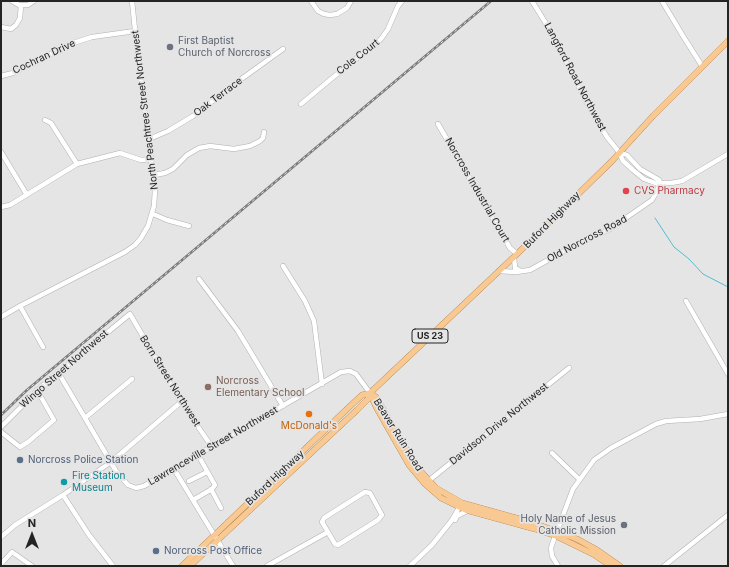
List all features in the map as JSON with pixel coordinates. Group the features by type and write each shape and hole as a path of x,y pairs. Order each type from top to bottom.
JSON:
{"main road":[{"name":"Buford Highway","path":"190,566 253,498 362,395 370,393 515,256 620,152 702,66 728,41"},
{"name":"Buford Highway","path":"182,566 216,539 303,460 368,400 370,393"},
{"name":"Beaver Ruin Road","path":"370,393 376,407 416,475 427,482"},
{"name":"Beaver Ruin Road","path":"370,393 376,397 416,466 441,498 577,539 597,550 620,566"},
{"path":"357,410 365,405 374,405 376,407"},
{"path":"298,456 303,460"},
{"name":"Beaver Ruin Road","path":"461,505 467,511 535,529 557,533 611,566"}],"street":[{"path":"12,1 21,5 28,5 34,1"},
{"name":"North Peachtree Street Northwest","path":"1,317 134,246 148,226 153,214 155,190 154,175 132,1"},
{"path":"311,1 318,11 330,15 337,14 347,8 351,1"},
{"name":"Cole Court","path":"301,104 381,39 388,29 398,6 402,1"},
{"name":"Langford Road Northwest","path":"532,1 550,30 590,110 607,138 620,152 627,156 640,169 659,180 660,183"},
{"path":"662,1 702,66"},
{"path":"1,27 11,28 16,25 20,18 21,5"},
{"name":"Cochran Drive","path":"1,76 13,73 70,44 92,37 135,31"},
{"name":"Oak Terrace","path":"149,139 168,131 193,116 283,49"},
{"path":"45,120 50,123 77,164"},
{"name":"Norcross Industrial Court","path":"438,124 515,256"},
{"path":"154,175 169,171 187,155 199,148 210,146 234,149 250,146 260,141 264,132"},
{"path":"1,152 27,195"},
{"name":"Langford Road Northwest","path":"620,152 623,161 647,180 658,184 660,183"},
{"path":"1,207 10,205 77,164 120,153 141,160 152,159"},
{"path":"660,183 682,181 728,154"},
{"path":"647,180 654,186 656,193"},
{"name":"Old Norcross Road","path":"499,271 516,272 530,270 577,244 610,229 648,203 656,193 660,183"},
{"path":"153,214 167,220 190,226"},
{"path":"515,256 515,268 521,271"},
{"path":"283,266 305,301 314,321 322,384"},
{"path":"199,279 238,331 283,406"},
{"path":"686,302 728,374"},
{"path":"20,306 43,347"},
{"name":"Wingo Street Northwest","path":"1,427 37,390 130,314"},
{"name":"Born Street Northwest","path":"130,314 181,402 212,447"},
{"name":"Davidson Drive Northwest","path":"427,482 569,368"},
{"name":"Lawrenceville Street Northwest","path":"111,462 127,484 131,487 136,488 144,486 341,372 350,371 356,374 370,393"},
{"path":"58,372 111,462"},
{"path":"85,418 132,379"},
{"path":"1,432 20,447 54,420 37,390"},
{"path":"1,537 15,525 63,495 111,462 181,402"},
{"path":"558,566 552,556 551,548 573,488 594,460 611,448 652,426 666,421 700,419 728,414"},
{"path":"552,453 579,479"},
{"path":"193,500 215,485 198,455"},
{"path":"174,469 232,566"},
{"path":"189,481 207,472"},
{"path":"211,489 221,508"},
{"path":"365,492 370,493 382,515 378,520 338,545 335,544 328,532 322,522 324,518 365,492"},
{"path":"63,495 113,566"},
{"path":"436,540 461,505"},
{"path":"410,566 447,530 458,516 467,511"},
{"path":"664,566 728,515"},
{"path":"268,566 328,532"},
{"path":"1,564 12,552 32,566"}],"waterway":[{"path":"655,218 674,247 689,259 703,274 728,287"}],"railway":[{"path":"1,415 27,390 491,1"}],"place":[{"name":"First Baptist Church of Norcross","path":"170,47"},
{"name":"CVS Pharmacy","path":"626,191"},
{"name":"Norcross Elementary School","path":"208,387"},
{"name":"McDonald's","path":"309,414"},
{"name":"Norcross Police Station","path":"20,460"},
{"name":"Fire Station Museum","path":"64,482"},
{"name":"Holy Name of Jesus Catholic Mission","path":"624,525"},
{"name":"Norcross Post Office","path":"156,551"}]}
